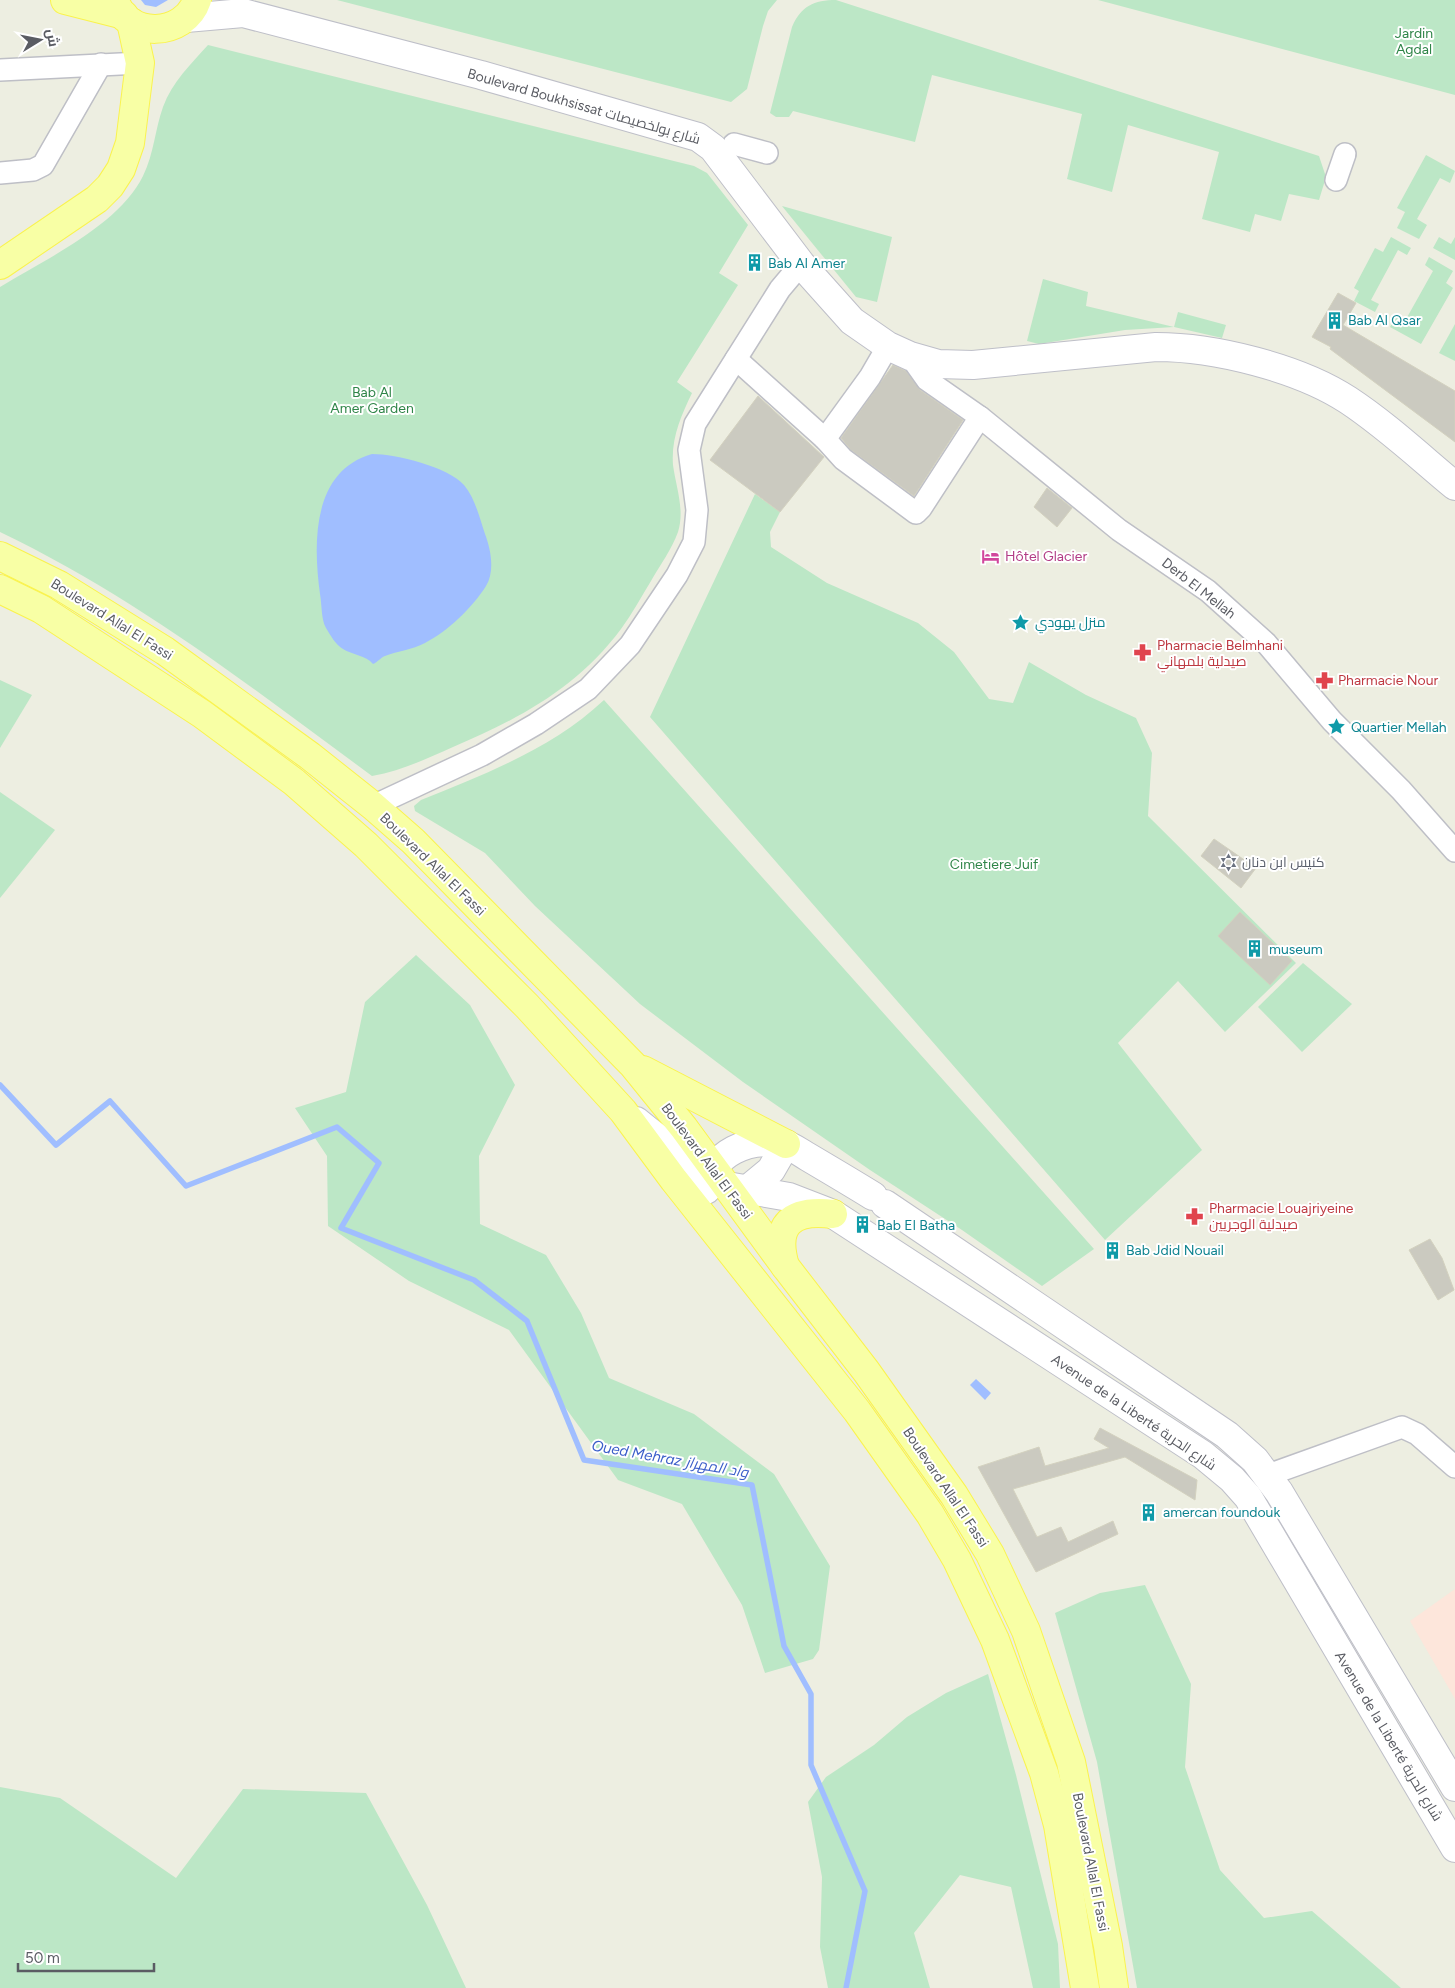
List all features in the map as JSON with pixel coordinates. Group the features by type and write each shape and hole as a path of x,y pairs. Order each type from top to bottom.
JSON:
{"main road":[{"path":"65,0 123,12 145,28 160,30 186,15"},
{"name":"Boulevard Boukhsissat شارع بولخصيصات","path":"186,15 233,7 698,137 713,148 801,264 852,321 899,351 938,364 974,365 1156,347 1178,347 1241,358 1290,373 1346,399 1373,417 1455,486"},
{"path":"0,265 97,199 110,186 121,169 130,143 140,63 123,12"},
{"path":"140,63 186,15"},
{"name":"Boulevard Allal El Fassi","path":"0,556 59,585 165,651 310,756 373,806 413,841 633,1065 724,1180 785,1266 866,1371 954,1495 990,1554 1026,1631 1071,1762 1108,1946 1114,1988"},
{"name":"Boulevard Allal El Fassi","path":"0,588 41,609 202,714 294,782 366,845 527,1006 623,1111 707,1222 857,1411 930,1514 957,1560 995,1640 1044,1773 1058,1825 1085,1988"},
{"path":"633,1065 786,1144 879,1200 1227,1435 1255,1460 1268,1475 1455,1787"},
{"name":"Avenue de la Liberté شارع الحرية","path":"623,1111 724,1180 808,1203 833,1214 1203,1455 1232,1479 1254,1507 1455,1848"},
{"path":"724,1180 722,1157 736,1149 754,1145 786,1144"},
{"path":"707,1222 706,1199 724,1180 771,1170 786,1144"},
{"path":"785,1266 782,1237 789,1220 805,1213 833,1214"},
{"path":"995,1640 1026,1631"}],"street":[{"path":"0,70 140,63"},
{"path":"0,173 33,170 43,165 101,64"},
{"path":"734,144 767,153"},
{"path":"1336,180 1345,154"},
{"path":"373,806 482,755 536,724 588,689 630,645 677,575 694,542 697,510 690,460 692,434 701,413 780,290 801,264"},
{"path":"825,439 870,376 899,351"},
{"name":"Derb El Mellah","path":"899,351 927,380 980,417 1119,530 1208,592 1266,643 1332,721 1401,790 1455,851"},
{"path":"736,359 825,439 843,459 916,513 980,417"},
{"path":"1268,1475 1402,1427 1417,1434 1455,1467"}],"shaded area":[{"path":"1455,1589 1455,1699 1410,1621"}],"green space":[{"path":"337,0 777,0 768,11 747,89 731,102"},
{"path":"836,0 1319,156 1326,177 1319,200 1289,194 1281,221 1255,214 1250,232 1202,219 1219,152 1128,125 1112,192 1067,179 1082,114 932,75 915,142 793,111 789,117 776,117 770,113 792,27 804,9 821,1"},
{"name":"Jardin Agdal","path":"1098,0 1455,0 1455,95"},
{"name":"Bab Al Amer Garden","path":"208,45 694,166 707,173 748,225 719,273 738,285 677,382 692,393 675,436 673,455 681,515 680,524 669,551 633,611 604,650 566,685 545,700 524,713 477,736 413,764 383,774 372,776 237,677 145,614 50,557 0,532 0,287 80,239 117,210 132,194 147,168 160,115 171,89"},
{"path":"1426,155 1455,171 1450,183 1440,178 1417,219 1427,225 1419,239 1397,228 1405,212 1397,208"},
{"path":"782,206 892,237 877,302 856,297"},
{"path":"1391,237 1411,248 1407,255 1398,250 1371,300 1379,304 1375,312 1354,301 1359,291 1354,288 1375,248 1383,252"},
{"path":"1439,237 1451,244 1455,237 1455,260 1433,248"},
{"path":"1429,257 1453,271 1446,283 1453,288 1421,344 1390,327 1396,316 1405,321 1433,271 1425,265"},
{"path":"1043,279 1088,292 1086,306 1174,327 1125,330 1039,344 1027,341"},
{"path":"1178,312 1226,325 1222,338 1174,327"},
{"path":"1455,324 1455,361 1439,353"},
{"name":"Cimetiere Juif","path":"755,494 780,512 770,532 771,547 827,583 918,623 954,652 989,699 1013,703 1029,662 1086,695 1136,718 1152,753 1148,816 1296,963 1225,1032 1178,981 1118,1043 1202,1150 1105,1240 650,717"},
{"path":"0,680 32,695 0,748"},
{"path":"604,700 1094,1249 1042,1286 743,1082 640,1004 535,906 485,853 415,811 414,806 421,800 494,770 541,746 584,717"},
{"path":"0,792 55,830 0,898"},
{"path":"416,955 470,1005 515,1085 479,1156 480,1224 546,1255 581,1313 609,1378 694,1414 774,1474 830,1566 819,1650 813,1659 765,1673 742,1605 682,1504 618,1480 509,1330 409,1281 328,1226 327,1156 295,1108 346,1092 365,1002"},
{"path":"1303,963 1352,1004 1302,1052 1258,1007"},
{"path":"1145,1585 1191,1684 1185,1767 1220,1870 1264,1918 1312,1911 1401,1988 1137,1988 1097,1762 1055,1613 1100,1593"},
{"path":"988,1674 1016,1775 1058,1944 1060,1988 1033,1988 1011,1887 960,1875 914,1933 930,1988 828,1988 820,1947 822,1877 808,1802 826,1777 874,1745 907,1717 946,1693"},
{"path":"0,1787 60,1798 176,1878 243,1789 366,1793 427,1905 466,1988 0,1988"}],"water":[{"path":"141,0 168,0 156,7 145,5"},
{"path":"372,454 394,456 434,467 456,478 464,485 479,515 491,560 489,580 467,611 434,638 415,647 385,656 373,664 367,659 340,647 326,628 322,612 317,553 321,511 327,492 338,476 352,463"},
{"path":"976,1379 991,1393 985,1400 970,1385"}],"building":[{"path":"1338,293 1356,303 1343,325 1455,391 1455,442 1330,349 1331,347 1312,337"},
{"path":"893,365 906,371 920,390 963,420 914,496 851,450 841,438"},
{"path":"758,396 824,457 780,512 710,460"},
{"path":"1047,488 1072,508 1057,527 1034,507"},
{"name":"كنيس ابن دنان","path":"1214,839 1256,868 1241,888 1201,856"},
{"name":"museum","path":"1240,912 1292,961 1270,985 1218,936"},
{"path":"1430,1239 1442,1258 1454,1290 1438,1300 1409,1250"},
{"name":"amercan foundouk","path":"1100,1428 1197,1480 1195,1500 1125,1457 1013,1489 1037,1537 1061,1527 1068,1542 1113,1521 1118,1534 1036,1572 978,1467 1039,1447 1045,1466 1109,1448 1094,1439"}],"waterway":[{"name":"Oued Mehraz واد المهراز","path":"0,1085 56,1145 110,1101 186,1186 337,1127 379,1163 341,1228 474,1280 527,1321 584,1460 752,1485 784,1646 811,1694 811,1765 865,1891 846,1988"}],"place":[{"name":"Bab Al Amer","path":"754,263"},
{"name":"Bab Al Qsar","path":"1334,320"},
{"name":"Hôtel Glacier","path":"991,556"},
{"name":"منزل يهودي","path":"1021,622"},
{"name":"Pharmacie Belmhani صيدلية بلمهاني","path":"1143,653"},
{"name":"Pharmacie Nour","path":"1324,680"},
{"name":"Quartier Mellah","path":"1337,727"},
{"name":"كنيس ابن دنان","path":"1228,862"},
{"name":"museum","path":"1255,949"},
{"name":"Pharmacie Louajriyeine صيدلية الوجريين","path":"1195,1216"},
{"name":"Bab El Batha","path":"863,1225"},
{"name":"Bab Jdid Nouail","path":"1112,1250"},
{"name":"amercan foundouk","path":"1149,1512"}]}
